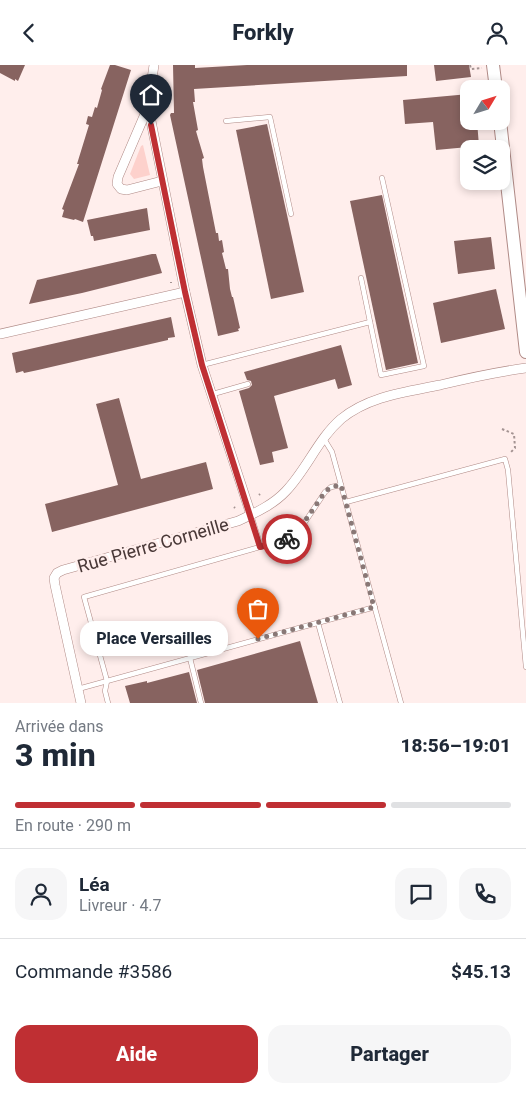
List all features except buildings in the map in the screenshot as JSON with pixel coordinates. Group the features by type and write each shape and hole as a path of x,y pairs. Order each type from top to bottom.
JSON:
{"main road":[{"path":"488,66 493,80"},
{"path":"501,130 526,352"}],"street":[{"path":"154,65 148,107 118,177 117,184 121,189 126,190 162,181"},
{"path":"148,107 185,292 202,365 251,515"},
{"path":"0,334 185,292"},
{"name":"Rue Pierre Corneille","path":"78,689 55,585 54,578 56,573 233,523 270,505 287,490 341,419 372,401 526,368"},
{"path":"78,689 81,703"}],"lane":[{"path":"226,121 270,117 291,214"},
{"path":"361,278 381,375 424,366 382,179"},
{"path":"202,365 370,322"},
{"path":"212,394 248,384"},
{"path":"324,439 330,448 346,502 401,703"},
{"path":"346,502 505,459 508,470 526,667"},
{"path":"108,703 105,691 107,681 84,597 280,542 296,534 325,492 331,487 341,485"},
{"path":"251,515 260,547"},
{"path":"78,689 374,607"},
{"path":"318,623 340,703"},
{"path":"190,658 200,703"}],"path":[{"path":"470,65 471,69 488,66"},
{"path":"502,429 514,434 516,447 505,459"}],"shaded area":[{"path":"143,145 150,175 134,179 130,174"}],"way so far":[{"path":"258,639 374,607 341,485 328,489 296,534 287,539"}],"place":[{"name":"Place Versailles","path":"258,639"}],"route":[{"path":"151,125 202,365 260,547 287,539"}]}
